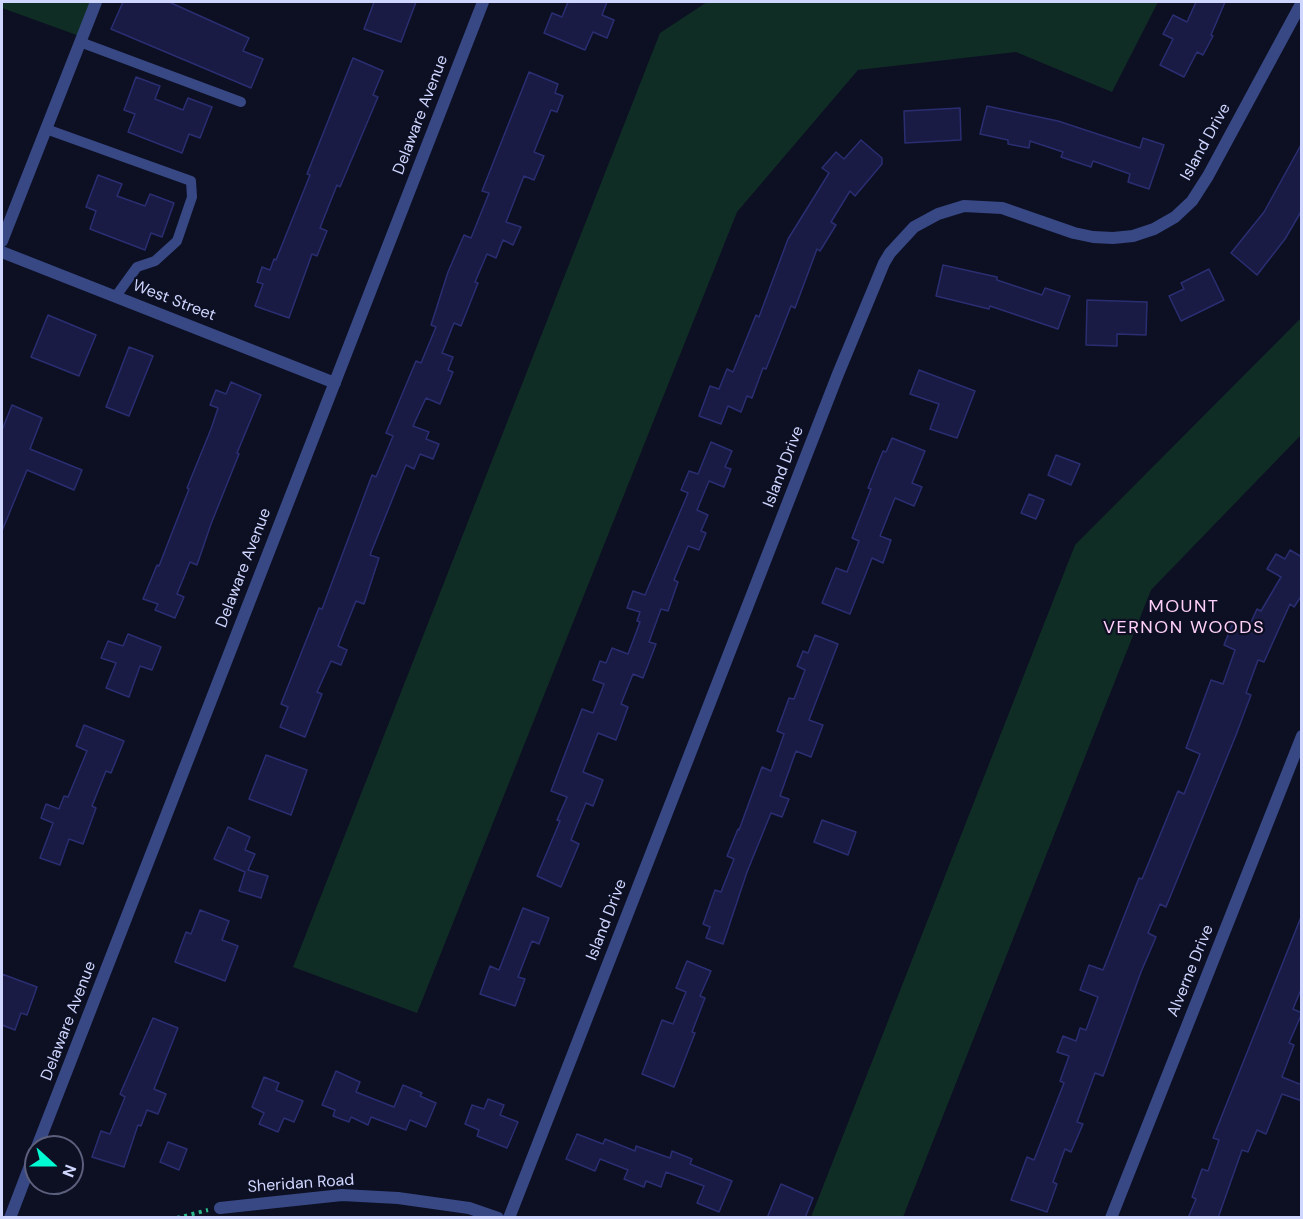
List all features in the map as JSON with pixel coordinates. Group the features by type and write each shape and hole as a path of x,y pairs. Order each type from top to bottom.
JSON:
{"street":[{"path":"2,241 96,2"},
{"name":"Delaware Avenue","path":"42,1135 483,2"},
{"name":"Island Drive","path":"509,1218 833,385 890,253 914,227 938,214 964,206 1002,208 1074,233 1103,238 1133,236 1154,229 1175,217 1192,201 1208,176 1302,2"},
{"name":"West Street","path":"2,252 335,382"},
{"name":"Alverne Drive","path":"1112,1218 1302,736"},
{"name":"Delaware Avenue","path":"10,1218 24,1182"},
{"name":"Sheridan Road","path":"220,1208 342,1195 398,1198 469,1208 498,1218"}],"lane":[{"path":"80,42 241,102"},
{"path":"46,129 191,182 192,196 177,241 155,261 137,267 116,296"}],"path":[{"path":"177,1218 220,1208"}],"green space":[{"path":"2,2 96,2 82,37 2,8"},
{"path":"707,2 1158,2 1112,92 1016,52 858,70 737,212 417,1013 293,967 660,33"},
{"path":"1301,318 1301,435 1151,590 903,1217 811,1217 1075,545"}],"building":[{"path":"123,2 169,2 249,38 243,51 263,59 251,88 111,29"},
{"path":"374,2 416,2 401,42 364,29"},
{"path":"568,2 607,2 602,15 614,20 607,38 593,32 585,50 544,33 552,13 562,17"},
{"path":"1196,2 1225,2 1211,35 1213,36 1203,55 1197,52 1184,77 1160,65 1173,39 1163,34 1173,15 1187,22"},
{"path":"353,58 383,71 373,95 378,97 340,187 337,185 320,228 327,231 317,256 312,254 289,318 255,306 263,284 257,282 262,267 270,270 274,259 276,260"},
{"path":"529,72 558,84 555,93 563,96 557,112 551,110 534,152 544,156 534,180 524,176 506,222 521,227 513,245 503,240 496,258 487,254 461,326 454,323 442,353 453,357 448,370 453,372 440,404 426,398 413,426 429,432 426,439 439,444 433,459 420,454 414,469 406,465 370,555 379,558 364,604 356,601 338,646 347,650 341,665 331,661 317,692 322,694 305,737 280,727 288,707 281,704 319,608 322,609 372,475 376,477 393,436 386,433 416,361 421,363 436,327 431,325 448,272 464,235 471,238 489,193 482,191"},
{"path":"136,77 160,86 155,99 183,110 188,98 212,107 200,138 189,134 182,153 128,132 135,114 124,110"},
{"path":"987,106 1058,121 1140,148 1143,138 1164,145 1149,189 1128,182 1130,174 1093,161 1091,167 1061,157 1063,152 1030,141 1029,148 1008,144 1008,140 980,134"},
{"path":"960,108 961,140 905,143 904,111"},
{"path":"861,140 882,158 882,164 855,196 850,191 831,222 836,225 820,251 817,249 795,308 791,306 752,398 747,396 741,412 728,406 721,424 699,416 710,386 719,389 727,369 733,372 756,315 759,317 788,239 829,173 822,168 836,152 844,159"},
{"path":"1302,143 1302,210 1285,239 1257,275 1231,253 1264,212"},
{"path":"98,175 122,184 117,196 145,206 150,194 174,203 162,237 151,233 145,250 90,229 96,211 86,207"},
{"path":"943,265 997,277 997,280 1042,295 1045,288 1070,296 1058,329 990,306 989,309 936,296"},
{"path":"1209,269 1224,300 1181,321 1169,296 1184,289 1181,283"},
{"path":"1087,300 1147,302 1146,335 1117,334 1117,346 1086,345"},
{"path":"48,315 96,335 79,376 31,357"},
{"path":"129,347 153,356 129,416 106,407"},
{"path":"919,370 975,391 957,438 930,429 939,404 910,394"},
{"path":"231,382 261,395 237,453 239,454 197,565 190,562 177,594 184,597 175,618 155,610 158,604 143,599 157,565 159,566 211,429 218,408 210,405 216,390 226,394"},
{"path":"12,405 42,418 30,449 82,470 74,490 27,470 2,531 2,430"},
{"path":"892,438 925,451 912,483 922,487 914,506 895,498 880,536 891,540 883,563 872,558 850,614 822,603 836,568 847,572 859,541 852,538 871,489 868,488 883,451 886,452"},
{"path":"711,442 732,451 725,467 731,469 724,487 709,481 697,510 708,515 701,531 706,533 699,550 688,546 674,580 678,582 668,611 661,609 649,642 656,644 643,678 633,674 621,704 628,707 616,740 598,733 583,772 603,780 593,806 586,803 571,840 579,844 561,887 537,876 560,821 557,820 567,797 551,791 582,709 593,713 604,684 593,680 600,661 606,663 612,648 628,654 640,622 637,621 640,612 627,608 633,591 645,595 688,493 681,490 689,471 698,474"},
{"path":"1056,455 1080,464 1071,485 1048,475"},
{"path":"1029,494 1044,500 1036,519 1021,513"},
{"path":"1290,550 1302,557 1302,595 1294,607 1290,604 1264,662 1258,660 1246,693 1251,695 1236,735 1166,907 1160,904 1148,933 1156,937 1103,1076 1095,1073 1077,1122 1083,1124 1071,1152 1065,1149 1053,1182 1057,1184 1047,1212 1011,1200 1027,1157 1034,1160 1064,1083 1060,1081 1069,1056 1057,1052 1063,1036 1076,1041 1080,1028 1086,1030 1098,997 1080,990 1089,965 1103,970 1139,878 1142,879 1178,791 1184,794 1200,754 1186,748 1211,680 1223,684 1235,650 1224,645 1232,625 1247,631 1257,609 1261,611 1281,577 1267,569 1276,554 1285,559"},
{"path":"128,634 161,647 152,670 140,666 129,697 106,688 116,663 101,658 108,641 123,646"},
{"path":"815,635 838,644 809,720 823,725 811,757 796,751 780,796 789,799 782,817 771,813 747,872 723,944 706,938 710,927 703,924 715,890 721,892 734,859 727,856 762,767 771,771 784,734 777,731 789,698 794,699 805,670 797,666 803,651 808,653"},
{"path":"84,725 124,741 111,773 106,771 92,806 96,808 83,844 69,839 60,865 40,858 53,823 41,818 46,804 59,809 64,796 68,797 87,751 76,746"},
{"path":"266,755 307,770 291,815 249,799"},
{"path":"822,820 856,832 848,855 814,842"},
{"path":"228,827 250,837 245,850 255,854 248,870 268,876 261,898 239,891 245,872 214,859"},
{"path":"523,908 549,918 539,944 532,941 518,977 525,979 515,1006 480,994 490,966 499,970"},
{"path":"200,910 229,921 222,940 238,946 225,981 175,962 186,932 191,934"},
{"path":"1301,917 1302,987 1293,1009 1302,1013 1289,1043 1294,1045 1282,1077 1302,1085 1302,1101 1282,1094 1266,1134 1257,1130 1248,1152 1242,1150 1218,1218 1188,1218 1196,1199 1192,1197 1202,1169 1208,1171 1219,1140 1213,1138"},
{"path":"687,961 711,971 700,996 705,998 692,1032 695,1033 674,1087 642,1074 662,1020 673,1024 686,992 676,988"},
{"path":"2,974 37,987 27,1015 21,1013 15,1030 2,1025"},
{"path":"153,1018 178,1028 154,1089 166,1094 158,1114 147,1110 141,1126 138,1125 124,1167 92,1157 101,1131 110,1134 125,1097 120,1094"},
{"path":"336,1071 360,1082 356,1092 394,1107 403,1085 422,1093 420,1096 436,1103 426,1127 410,1120 406,1130 371,1117 368,1125 351,1117 349,1122 333,1116 335,1110 322,1105"},
{"path":"264,1077 279,1083 276,1090 303,1101 294,1122 284,1118 278,1132 259,1124 264,1113 252,1107"},
{"path":"488,1099 504,1105 500,1115 518,1122 507,1148 477,1136 479,1130 465,1124 472,1105 484,1109"},
{"path":"577,1134 603,1144 605,1139 635,1151 636,1146 670,1158 672,1151 692,1159 690,1164 732,1181 719,1212 697,1203 704,1186 666,1172 661,1187 646,1181 644,1187 624,1179 628,1170 600,1159 595,1171 566,1159"},
{"path":"168,1142 187,1149 179,1170 160,1162"},
{"path":"781,1184 813,1198 805,1218 767,1218"}],"district":[{"name":"MOUNT VERNON WOODS","path":"1184,617"}]}
